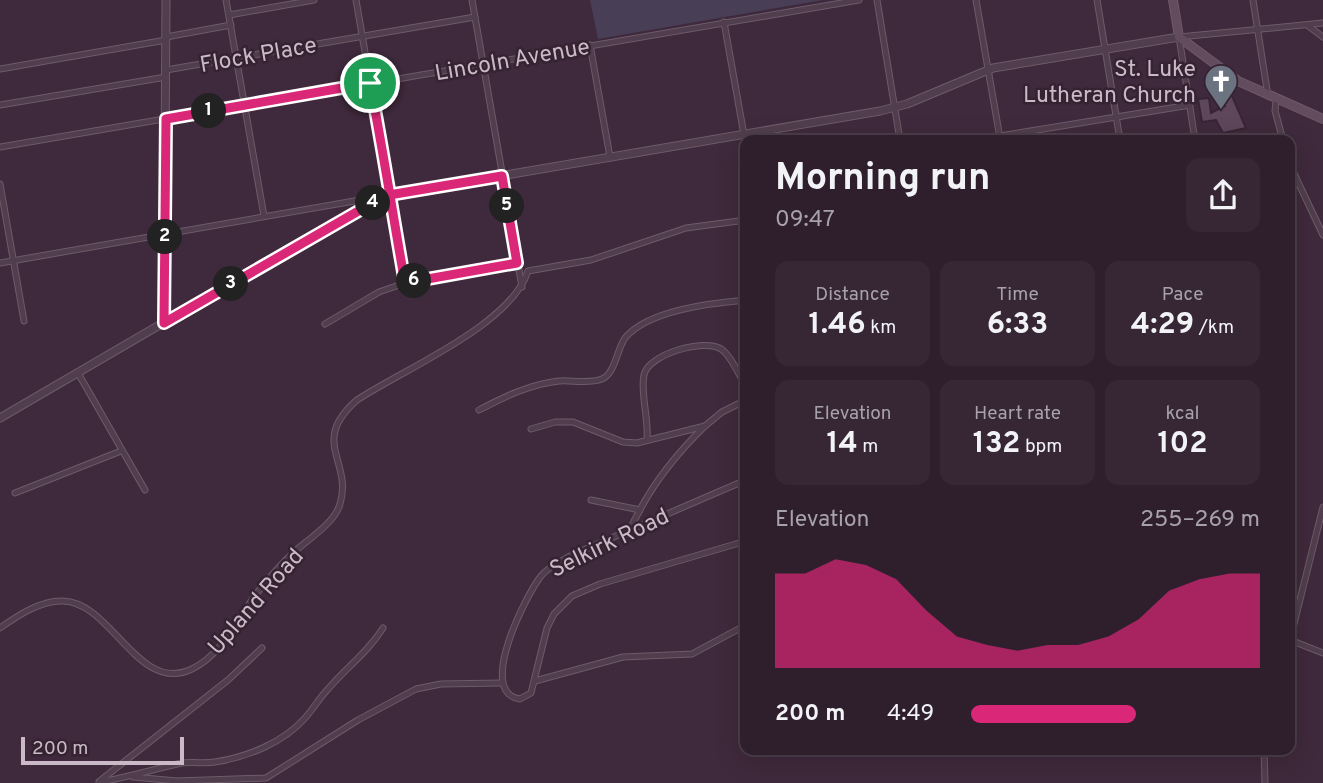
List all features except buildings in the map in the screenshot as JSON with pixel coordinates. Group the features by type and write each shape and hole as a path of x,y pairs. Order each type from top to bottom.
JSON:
{"main road":[{"path":"1173,0 1179,37 1238,81 1323,120"}],"street":[{"path":"164,323 166,0"},
{"path":"226,0 264,216"},
{"path":"229,15 314,0"},
{"path":"356,0 405,283"},
{"path":"472,0 522,286"},
{"name":"Lincoln Avenue","path":"0,147 859,0"},
{"path":"877,0 899,135"},
{"path":"976,0 999,135"},
{"path":"1097,0 1119,135"},
{"path":"1253,0 1282,135"},
{"name":"Flock Place","path":"0,105 237,58 475,17"},
{"path":"724,22 744,135 895,107 988,69 1179,37 1323,23"},
{"path":"0,69 231,24"},
{"path":"1307,25 1323,37"},
{"path":"1179,37 1194,135"},
{"path":"590,45 610,157"},
{"path":"1017,135 1190,105"},
{"path":"0,263 740,136"},
{"path":"1295,176 1323,235"},
{"path":"0,184 24,321"},
{"path":"0,418 324,229 389,195"},
{"name":"Upland Road","path":"0,628 34,608 55,601 69,601 90,610 141,661 156,670 180,673 197,666 229,636 258,592 288,558 339,507 341,484 334,436 336,425 345,412 368,393 494,316 511,301 522,286 528,271 591,260 686,228 740,221"},
{"path":"325,324 379,292 405,283 517,263"},
{"path":"479,410 506,396 539,385 603,379 611,370 626,338 648,322 700,306 740,301"},
{"path":"647,440 648,418 643,376 647,367 661,357 688,347 717,347 725,353 740,377"},
{"path":"78,373 145,490"},
{"path":"630,530 672,462 705,426 722,412 740,403"},
{"path":"531,429 555,422 573,422 623,443 705,426"},
{"path":"15,493 121,451"},
{"name":"Selkirk Road","path":"502,683 502,664 508,646 521,613 542,575 572,555 740,483"},
{"path":"591,500 640,510"},
{"path":"1295,620 1323,507"},
{"path":"133,777 177,781 266,778 358,720 416,689 441,684 502,683 507,694 520,699 528,696 535,681 552,618 576,593 740,543"},
{"path":"99,782 133,777 180,763 212,763 243,757 291,731 328,688 371,647 383,628"},
{"path":"535,681 623,657 692,654 740,628"},
{"path":"1295,642 1323,653"},
{"path":"99,782 228,680 262,648"},
{"path":"1264,755 1265,783"}],"shaded area":[{"path":"590,0 823,0 598,39"}],"place":[{"name":"St. Luke Lutheran Church","path":"1221,111"}],"route":[{"path":"370,83 166,119 164,323 381,198 389,195 476,180 502,176 517,263 405,283 393,218 389,195 387,180 370,83"}]}
